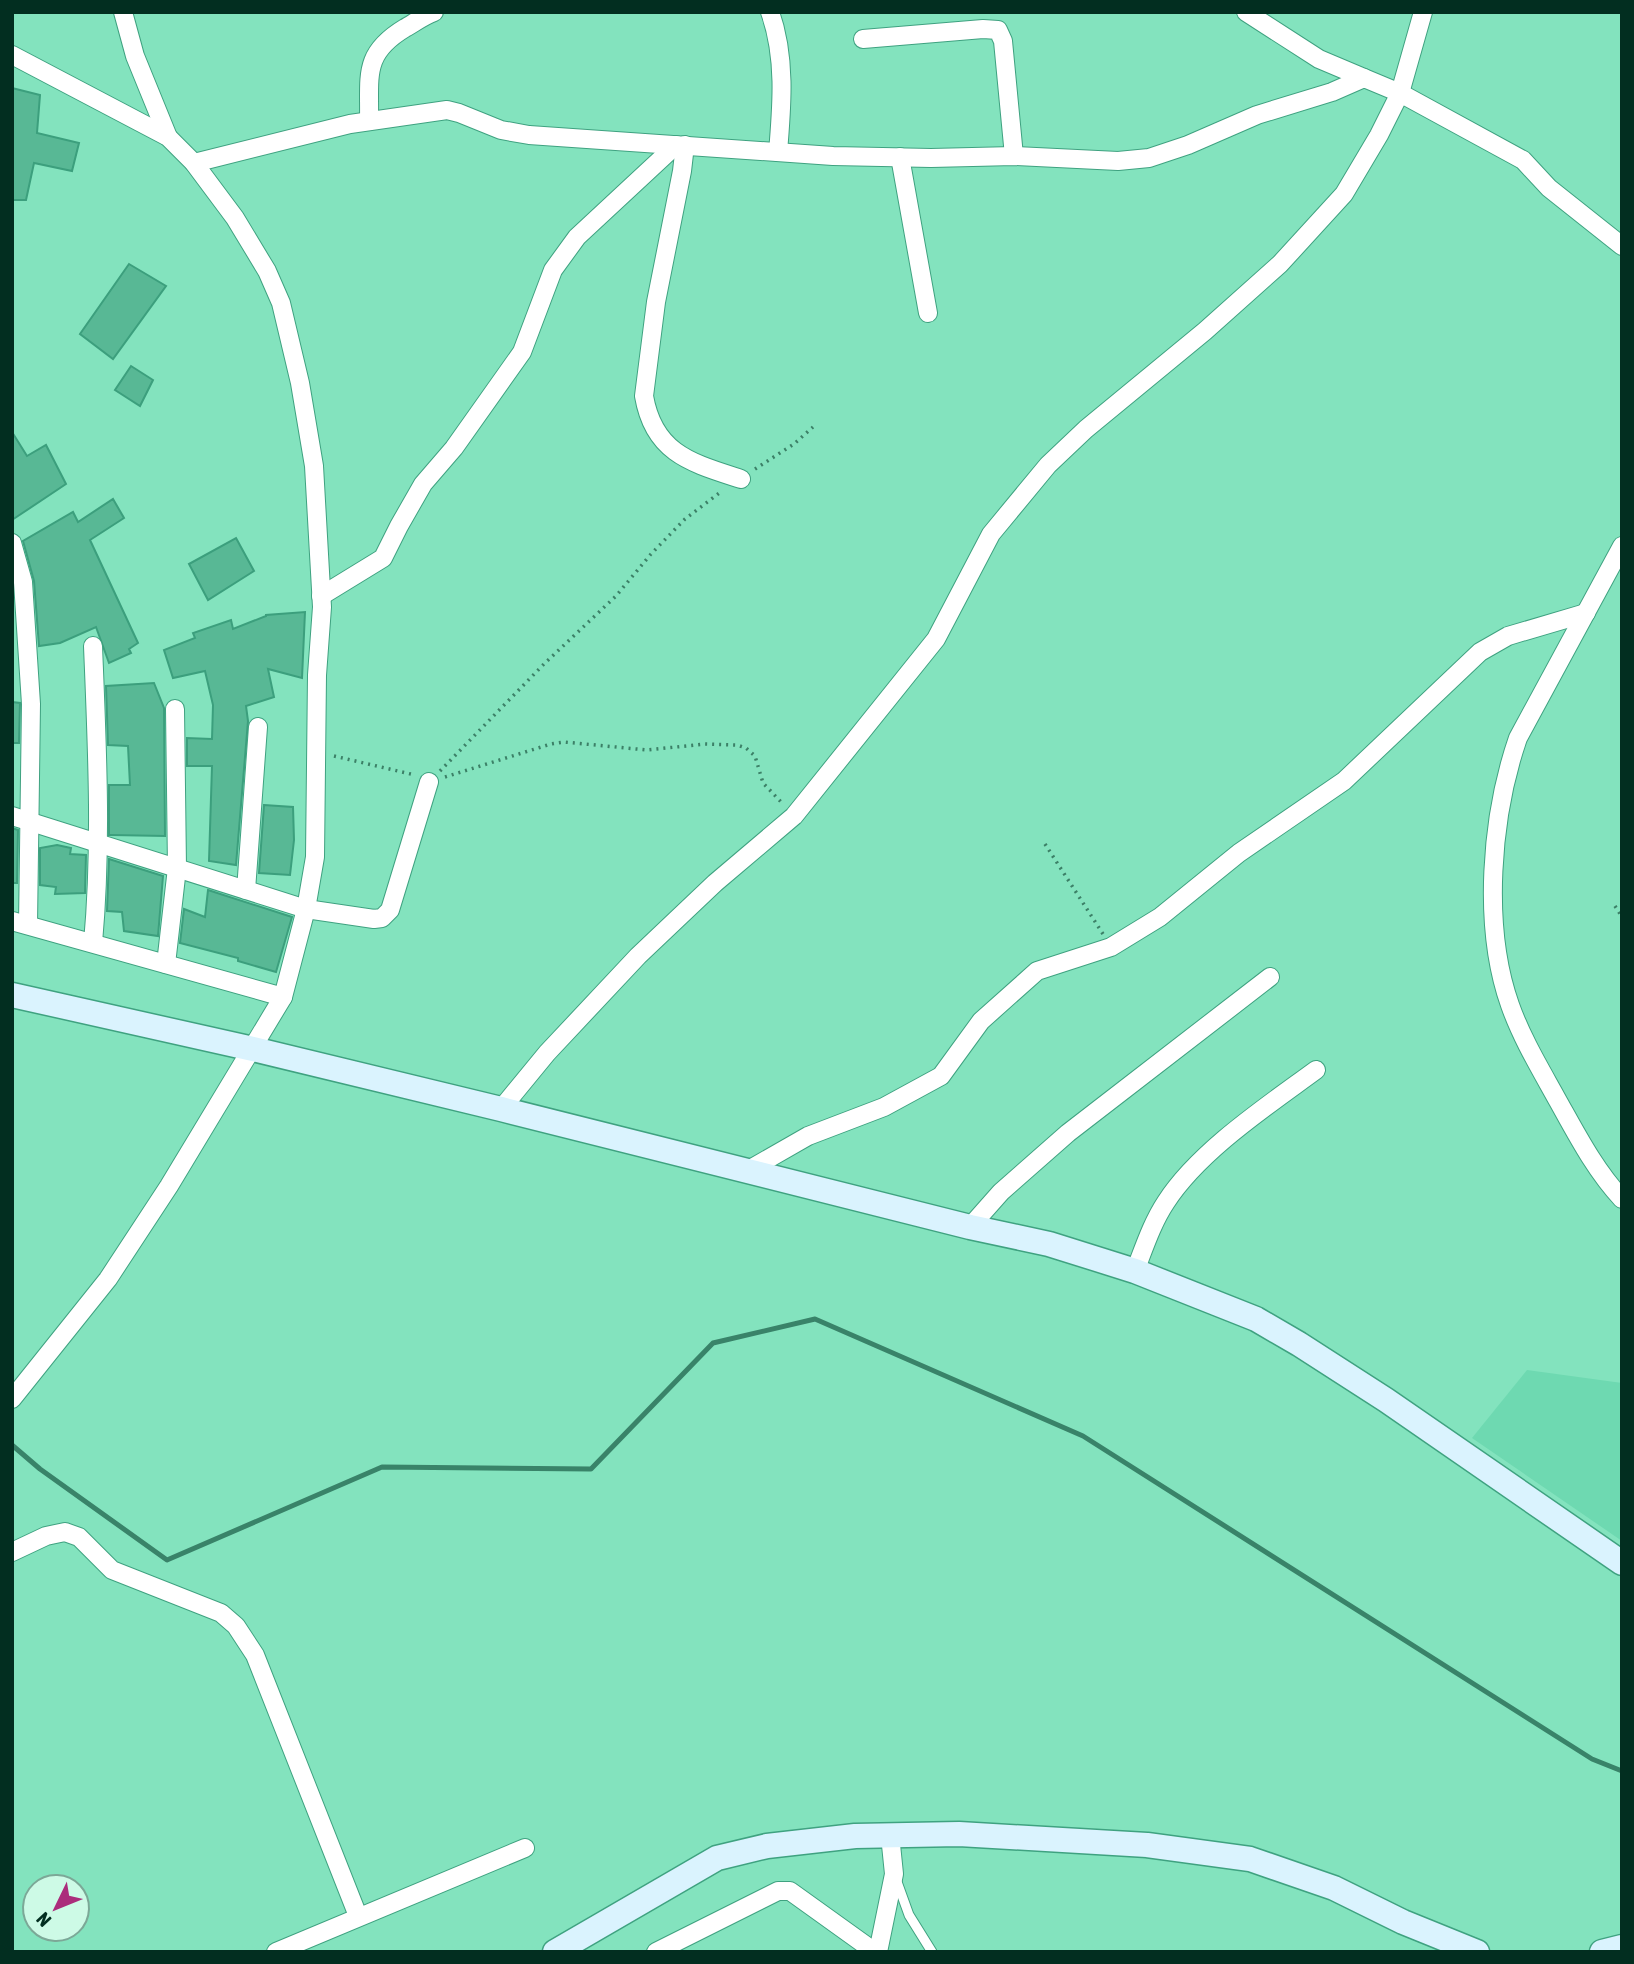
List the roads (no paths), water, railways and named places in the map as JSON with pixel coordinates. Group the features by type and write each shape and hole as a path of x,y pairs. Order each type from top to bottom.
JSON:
{"street":[{"path":"123,12 135,56 168,137"},
{"path":"369,121 370,79 376,53 388,38 434,12"},
{"path":"770,12 777,32 783,89 778,152"},
{"path":"1246,12 1318,59 1400,93 1523,160 1549,188 1622,246"},
{"path":"501,1109 547,1053 638,956 715,883 794,816 936,639 991,534 1048,465 1086,429 1243,298 1313,230 1344,194 1400,93 1423,12"},
{"path":"863,39 998,30 1005,56 1014,156"},
{"path":"12,55 168,137 194,163 235,218 267,271 284,313 300,383 314,467 321,596 315,753 315,857 306,909 283,997 108,1279 12,1399"},
{"path":"194,163 369,121 447,110 501,130 529,135 778,152 900,157 1014,156 1118,161 1149,158 1188,145 1257,115 1332,92 1364,78"},
{"path":"680,145 682,171 648,351 644,396 646,409 657,431 680,457 741,479"},
{"path":"321,596 383,558 423,484 454,448 522,352 540,300 564,253 577,237 680,145"},
{"path":"900,157 928,313"},
{"path":"12,543 23,582 31,704 21,818 20,923 283,997"},
{"path":"1622,545 1529,716 1510,763 1495,845 1495,930 1503,983 1518,1027 1583,1146 1622,1199"},
{"path":"745,1172 808,1136 884,1107 941,1076 981,1021 1037,971 1111,947 1160,917 1239,853 1344,781 1480,652 1508,636 1586,613"},
{"path":"93,646 97,744 97,892 93,943"},
{"path":"166,964 177,868 175,709"},
{"path":"246,890 258,727"},
{"path":"21,818 306,909 374,919 382,918 390,910 429,782"},
{"path":"970,1227 1001,1192 1068,1133 1270,977"},
{"path":"12,995 253,1049 501,1109 745,1172 1049,1244 1135,1271 1256,1319 1299,1344 1386,1400 1622,1563"},
{"path":"1135,1271 1165,1203 1181,1182 1231,1135 1316,1070"},
{"path":"12,1552 47,1536 65,1532 79,1537 113,1570 221,1613 236,1626 255,1655 358,1916"},
{"path":"656,1952 778,1891 790,1891 877,1952 894,1874 890,1835"},
{"path":"555,1952 717,1858 767,1846 855,1836 890,1835 1010,1836 1147,1845 1250,1858 1334,1888 1404,1922 1477,1952"},
{"path":"276,1952 525,1848"},
{"path":"1602,1952 1622,1947"}],"lane":[{"path":"894,1874 909,1915 932,1952"}],"waterway":[{"path":"12,1445 40,1469 167,1560 382,1467 591,1469 713,1343 815,1319 1083,1436 1592,1759 1622,1771"}]}
